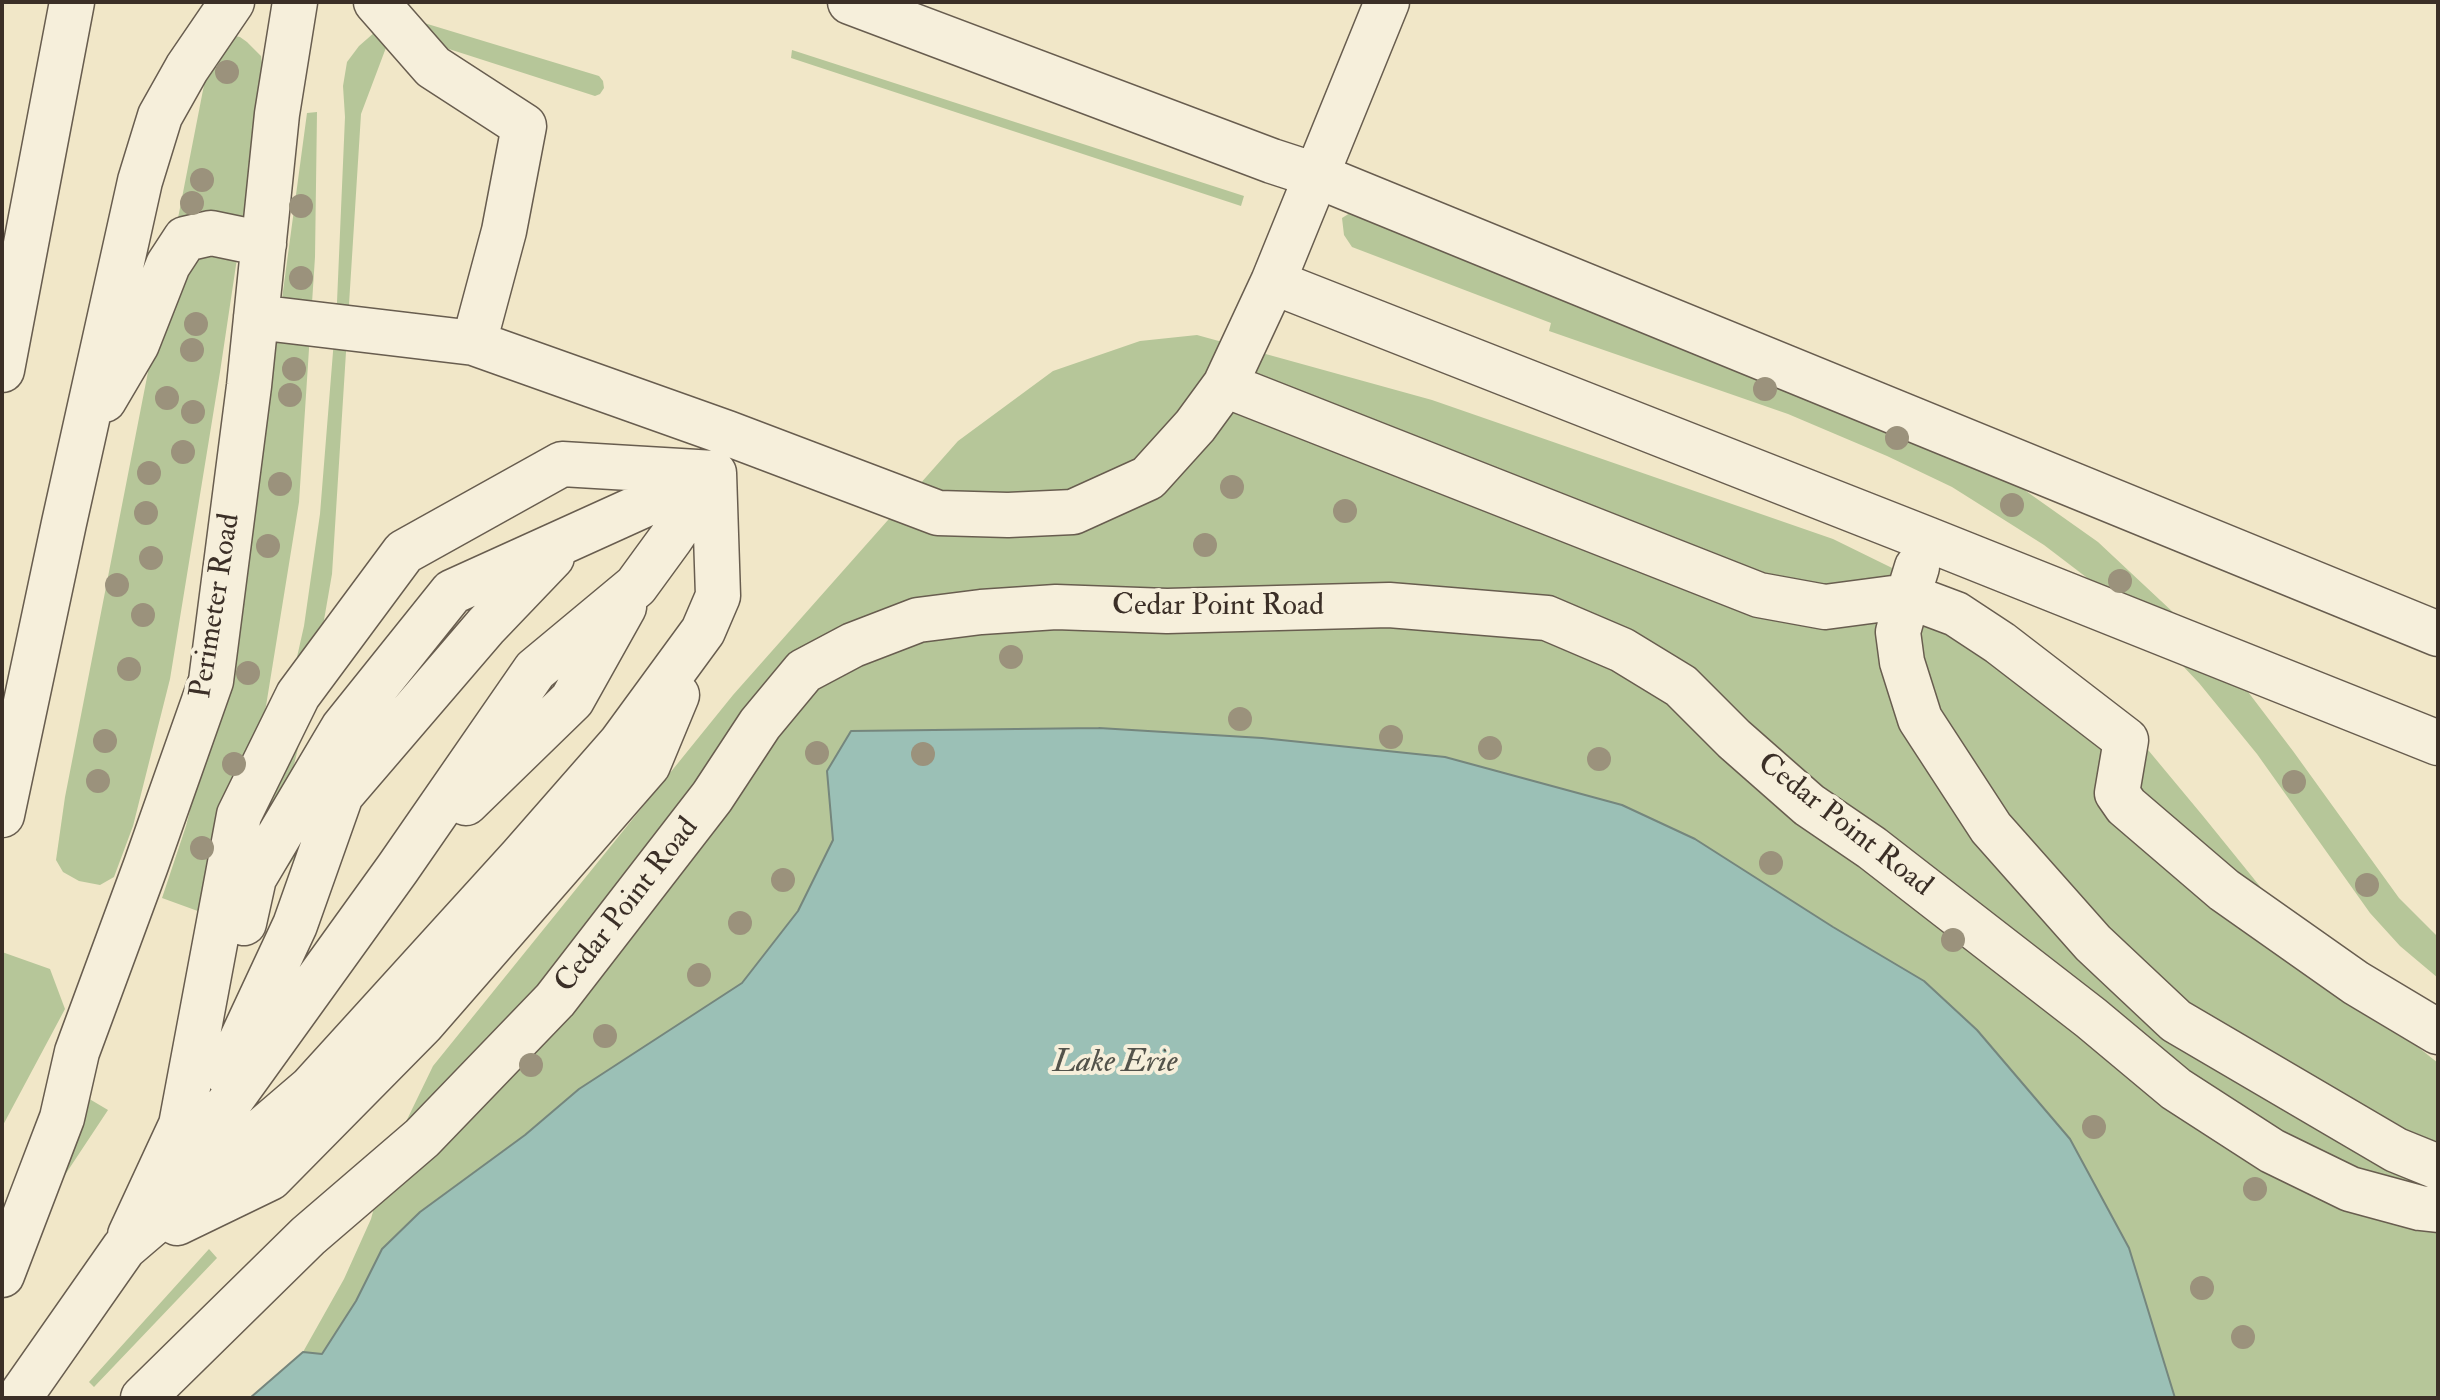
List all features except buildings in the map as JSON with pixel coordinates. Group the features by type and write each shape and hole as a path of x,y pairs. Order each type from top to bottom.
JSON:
{"street":[{"path":"2,370 72,2"},
{"path":"2,815 140,181 160,116 187,68 232,2"},
{"name":"Perimeter Road","path":"2,1275 62,1118 77,1052 211,681 256,317 277,114 295,2"},
{"path":"376,2 433,67 524,126 504,231 474,343"},
{"path":"850,2 1315,175 2438,634"},
{"path":"256,317 474,343 721,453 938,513 1008,515 1073,512 1148,478 1195,426 1225,385 1273,282 1387,2"},
{"path":"84,433 137,344 168,265 185,239 211,233 264,244"},
{"path":"1273,282 2438,743"},
{"path":"1225,385 1759,595 1825,607 1908,596 1956,614 2000,643 2126,740 2117,793 2126,806 2224,890 2356,983 2438,1032"},
{"path":"124,1248 210,1106 295,925 341,795 486,626 566,542 721,453"},
{"path":"19,1398 398,868 535,670 636,586 671,538 721,453"},
{"path":"124,1248 311,1088 621,743 703,631 718,596 721,453"},
{"path":"124,1248 181,1125 239,815 298,695 404,552 562,464 721,453"},
{"path":"1927,539 1898,632 1902,662 1920,719 1991,828 2093,943 2176,1021 2396,1150 2438,1167"},
{"name":"Cedar Point Road","path":"143,1398 308,1236 422,1138 555,1000 712,797 760,724 804,671 853,645 918,620 981,612 1056,607 1167,611 1389,605 1547,618 1622,650 1681,686 1734,739 1809,805 1872,848 2091,1018 2176,1089 2272,1151 2350,1189 2438,1210"}],"green space":[{"path":"411,19 599,76 604,88 595,96 424,41 387,45 361,114 332,574 312,689 280,824 305,844 234,937 304,626 320,514 337,302 345,117 343,86 347,62 359,46 383,25"},
{"path":"230,35 240,37 261,56 264,78 220,372 170,679 133,826 114,877 100,885 79,881 63,872 56,860 65,797 212,44"},
{"path":"792,50 1244,196 1241,206 791,58"},
{"path":"317,112 315,257 299,502 266,706 206,914 162,898 186,826 218,702 261,455 307,113"},
{"path":"1350,213 1999,472 2098,542 2223,659 2399,898 2438,937 2438,978 2400,946 2370,913 2257,754 2199,683 2147,628 2044,545 1952,487 1887,456 1788,414 1549,331 1551,323 1352,247 1344,235 1342,218"},
{"path":"1197,335 1432,400 1833,539 1988,615 2119,715 2339,984 2438,1063 2438,1398 2175,1398 2129,1248 2070,1139 1977,1030 1924,981 1695,839 1622,805 1445,757 1262,738 1099,728 852,731 827,771 833,840 798,911 742,983 579,1089 525,1135 421,1212 382,1249 356,1301 322,1355 303,1352 344,1279 371,1219 386,1163 433,1066 733,695 958,441 1053,371 1140,341"},
{"path":"2,952 50,969 65,1009 2,1127"},
{"path":"81,1094 108,1110 2,1270"},
{"path":"209,1249 217,1258 94,1387 89,1382"}],"water":[{"name":"Lake Erie","path":"1099,728 1262,738 1445,757 1622,805 1695,839 1924,981 1977,1030 2070,1139 2129,1248 2175,1398 250,1398 303,1352 322,1354 356,1301 382,1249 420,1212 525,1135 579,1089 742,983 798,911 833,840 827,771 851,731"}]}
